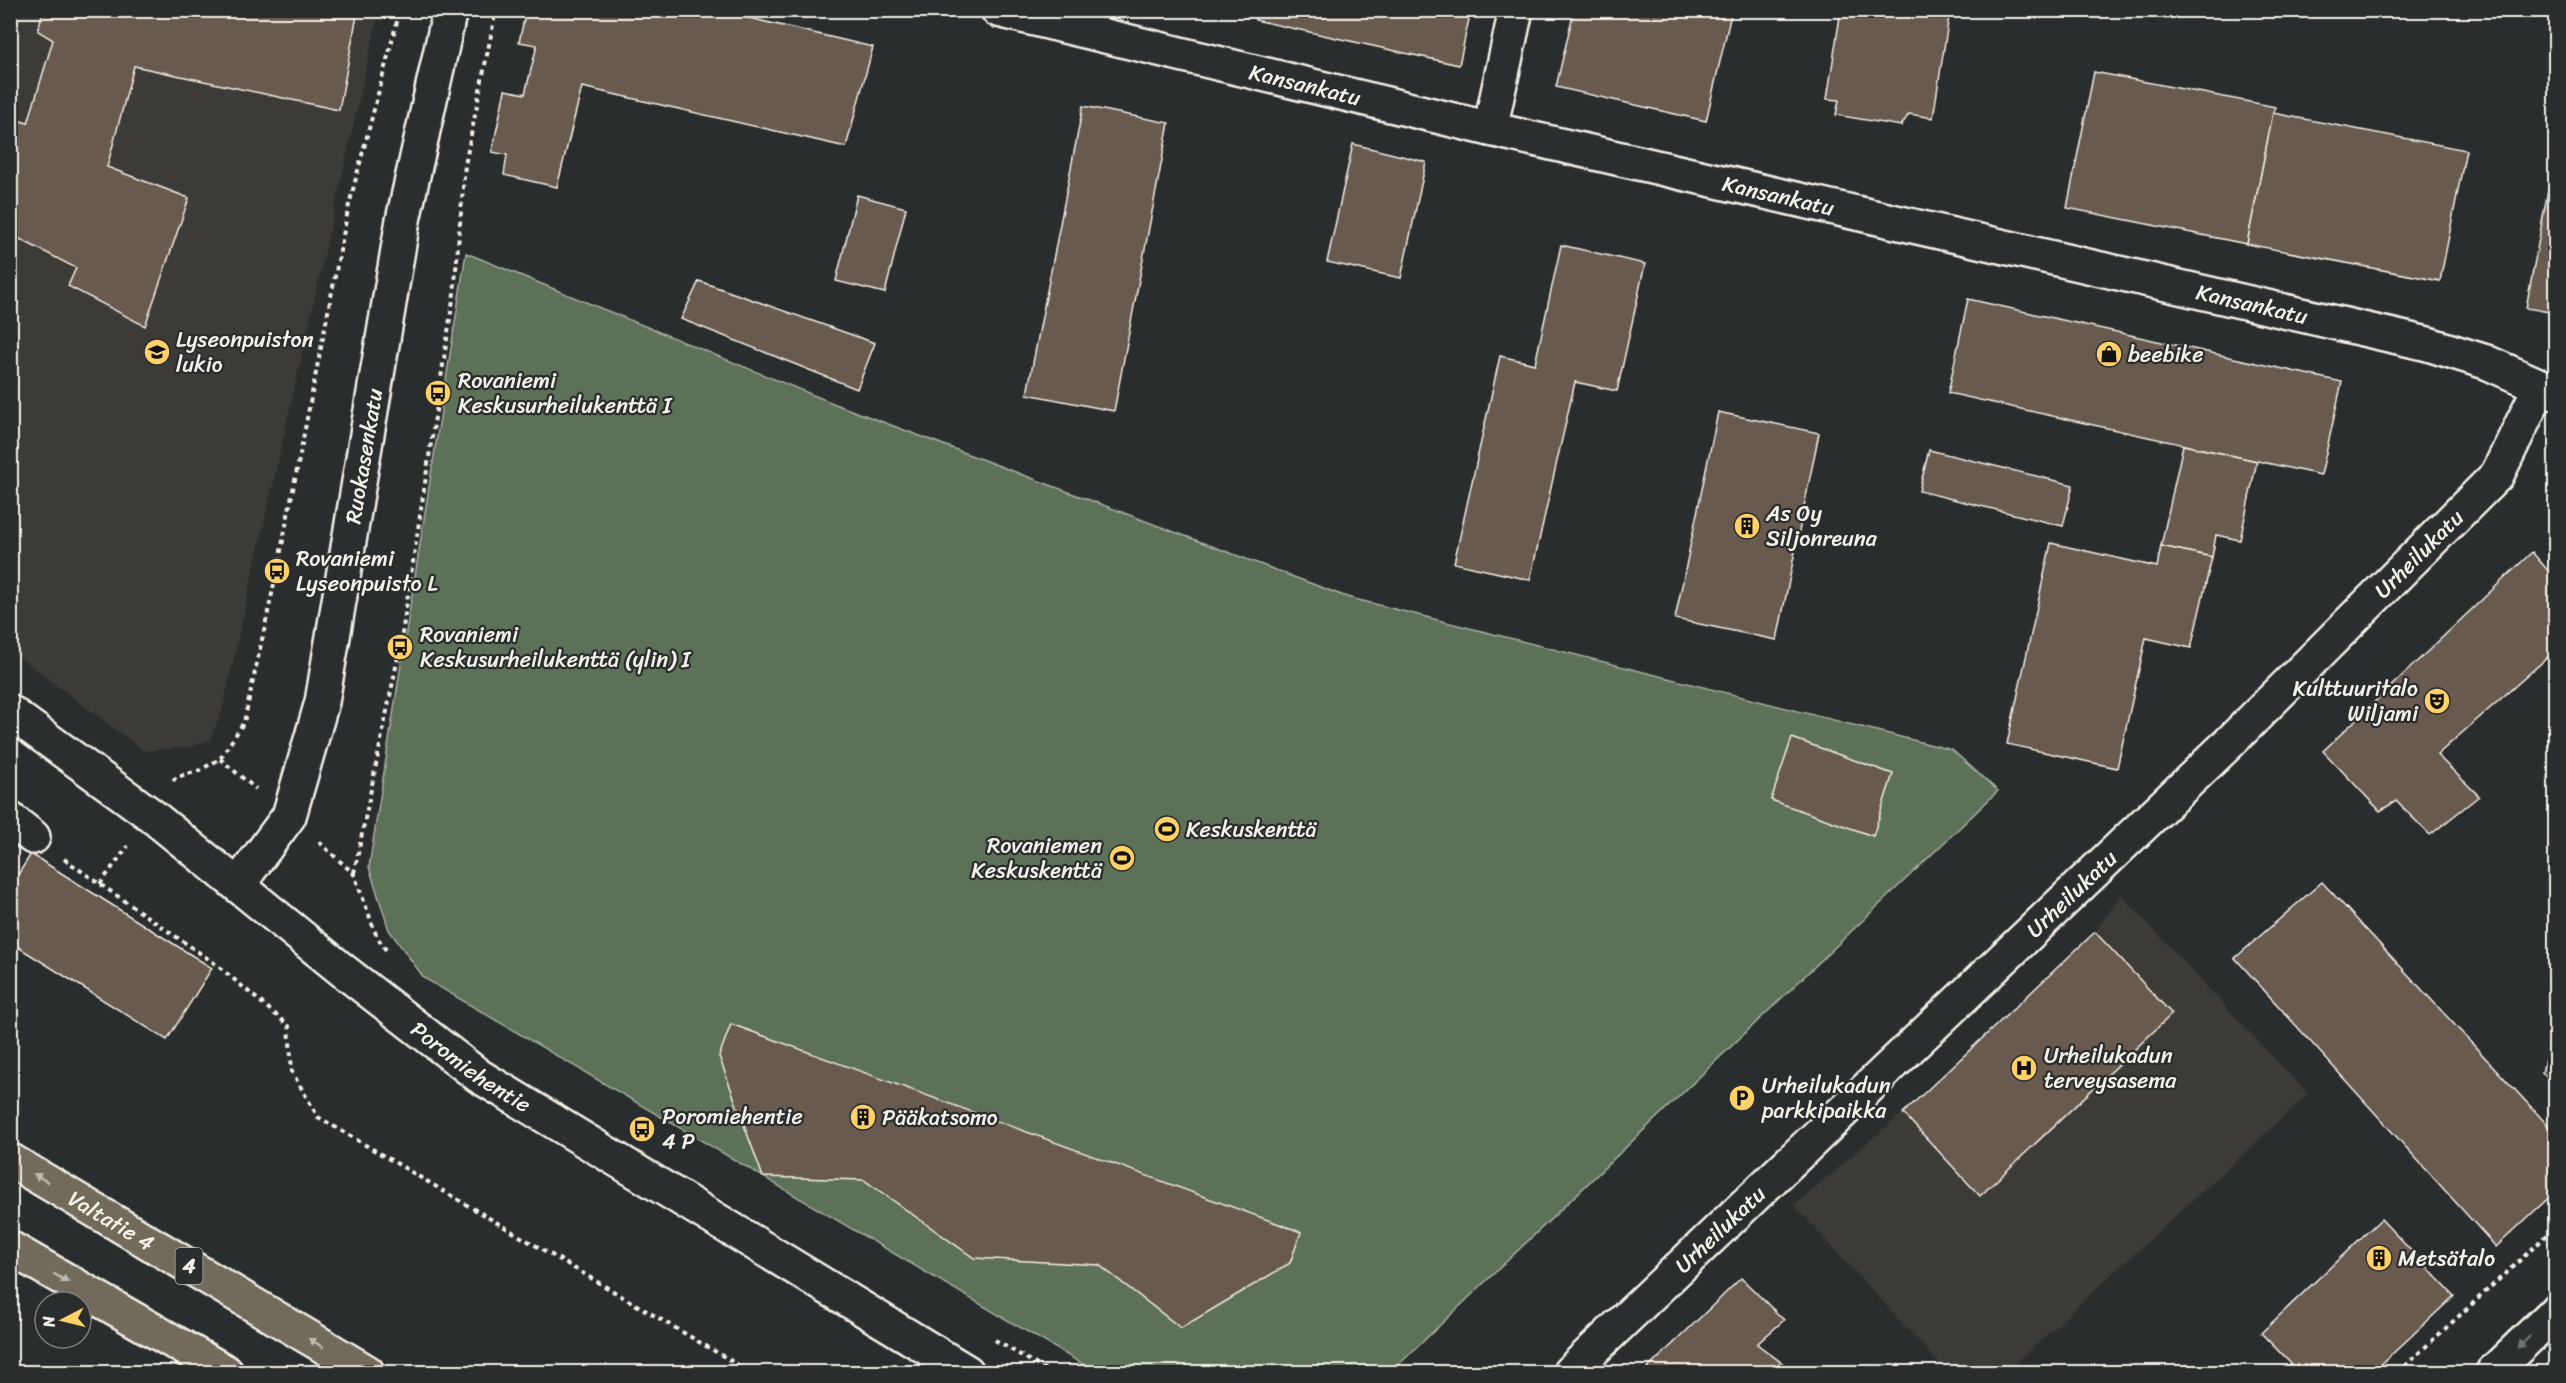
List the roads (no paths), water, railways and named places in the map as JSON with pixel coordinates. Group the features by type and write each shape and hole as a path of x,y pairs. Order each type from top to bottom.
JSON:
{"highway":[{"name":"Valtatie 4","path":"10,1160 367,1372"},
{"path":"10,1248 226,1372"}],"street":[{"name":"Ruokasenkatu","path":"238,885 289,816 322,702 403,220 450,10"},
{"name":"Kansankatu","path":"998,10 1491,129 2428,344 2486,362 2548,390"},
{"path":"1491,129 1516,10"},
{"name":"Urheilukatu","path":"1570,1372 2229,743 2498,475 2548,390"},
{"name":"Poromiehentie","path":"10,712 151,815 341,969 479,1076 967,1372"},
{"path":"2493,1372 2556,1311"}],"place":[{"name":"Lyseonpuiston lukio","path":"157,352"},
{"name":"beebike","path":"2109,354"},
{"name":"Rovaniemi Keskusurheilukenttä I","path":"438,393"},
{"name":"As Oy Siljonreuna","path":"1747,526"},
{"name":"Rovaniemi Lyseonpuisto L","path":"277,571"},
{"name":"Rovaniemi Keskusurheilukenttä (ylin) I","path":"400,647"},
{"name":"Kulttuuritalo Wiljami","path":"2437,701"},
{"name":"Keskuskenttä","path":"1167,829"},
{"name":"Rovaniemen Keskuskenttä","path":"1122,858"},
{"name":"Urheilukadun terveysasema","path":"2024,1068"},
{"name":"Urheilukadun parkkipaikka","path":"1742,1098"},
{"name":"Pääkatsomo","path":"863,1117"},
{"name":"Poromiehentie 4 P","path":"642,1129"},
{"name":"Metsätalo","path":"2379,1258"}]}
